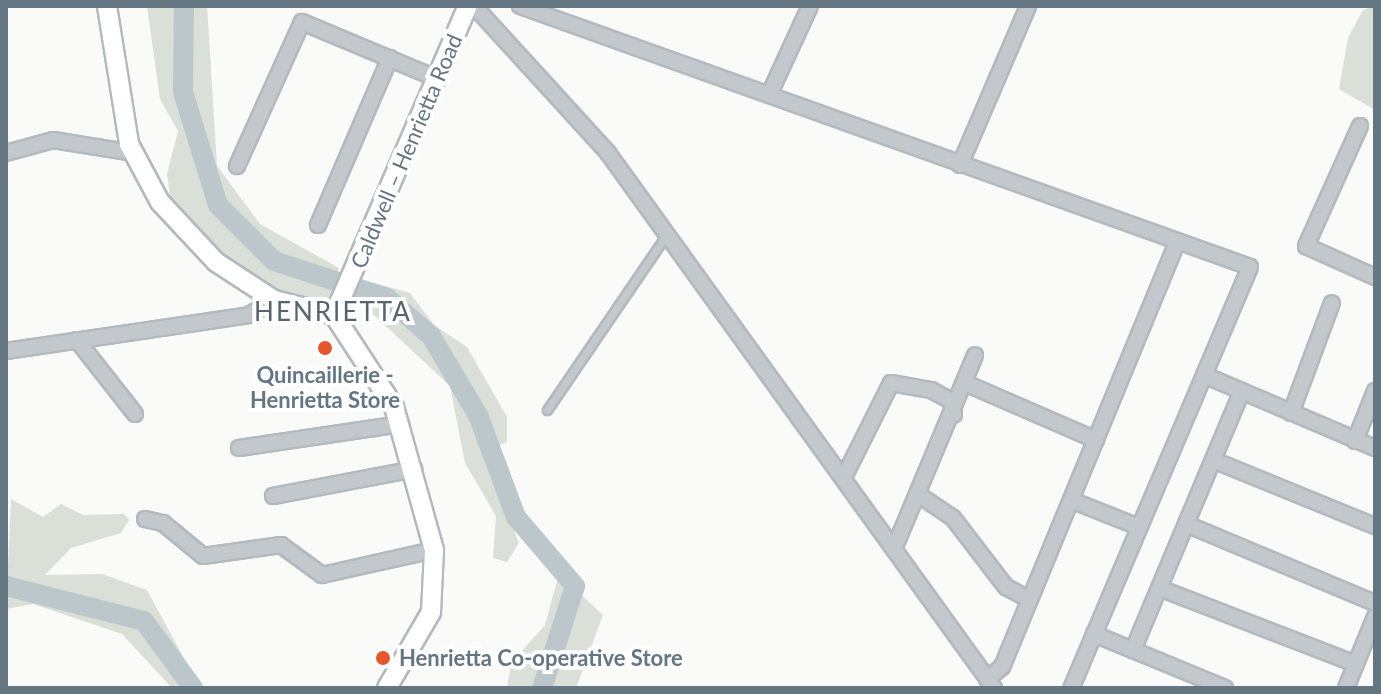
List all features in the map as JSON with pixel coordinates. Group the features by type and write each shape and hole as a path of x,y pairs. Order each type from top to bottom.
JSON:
{"main road":[{"path":"107,6 133,153 182,230 274,300 337,310 401,424 434,550 431,612 387,688"},
{"name":"Caldwell – Henrietta Road","path":"337,310 436,78 471,6"}],"street":[{"path":"471,6 608,153 991,683 1002,667 1177,243"},
{"path":"520,6 1250,267 1071,688"},
{"path":"769,95 810,6"},
{"path":"960,165 1028,6"},
{"path":"237,166 295,26 311,23 436,78"},
{"path":"318,225 390,58"},
{"path":"1360,126 1306,246 1375,277"},
{"path":"6,153 53,140 133,153"},
{"path":"6,351 249,315 274,300"},
{"path":"1291,413 1332,303"},
{"path":"77,340 135,414"},
{"path":"894,549 954,414 975,355"},
{"path":"1204,375 1375,448"},
{"path":"844,477 891,383 931,390 950,400 954,414"},
{"path":"965,383 1096,440"},
{"path":"1133,650 1242,391"},
{"path":"1355,441 1375,391"},
{"path":"239,448 401,424"},
{"path":"1213,460 1375,526"},
{"path":"273,496 414,469"},
{"path":"919,495 953,518 1006,587 1030,600"},
{"path":"1071,500 1139,527"},
{"path":"145,519 163,523 203,556 281,545 322,575 434,550"},
{"path":"1186,524 1375,603"},
{"path":"1159,588 1356,664"},
{"path":"1346,688 1375,617"},
{"path":"1094,634 1225,688"}],"lane":[{"path":"547,410 667,234"}],"shaded area":[{"path":"147,6 207,6 217,166 260,224 339,268 329,307 266,287 189,233 172,211 167,174 178,131 160,99"},
{"path":"1375,6 1375,110 1339,89 1348,38 1363,10"},
{"path":"367,281 410,293 434,325 467,347 507,417 507,442 484,451 519,543 507,562 493,558 496,516 465,463 450,386 360,302 360,284"},
{"path":"11,499 43,517 61,504 83,515 124,514 129,520 121,533 71,548 45,575 102,574 147,590 200,688 172,688 122,634 33,604 6,609"},
{"path":"559,574 603,615 576,688 507,688 511,663 545,625"}],"waterway":[{"path":"184,6 183,92 218,205 274,261 387,298 431,336 478,415 516,517 575,586 542,688"},
{"path":"6,586 144,621 193,688"}],"place":[{"name":"Quincaillerie - Henrietta Store","path":"325,348"},
{"name":"Henrietta Co-operative Store","path":"383,658"}],"district":[{"name":"HENRIETTA","path":"333,312"}]}
